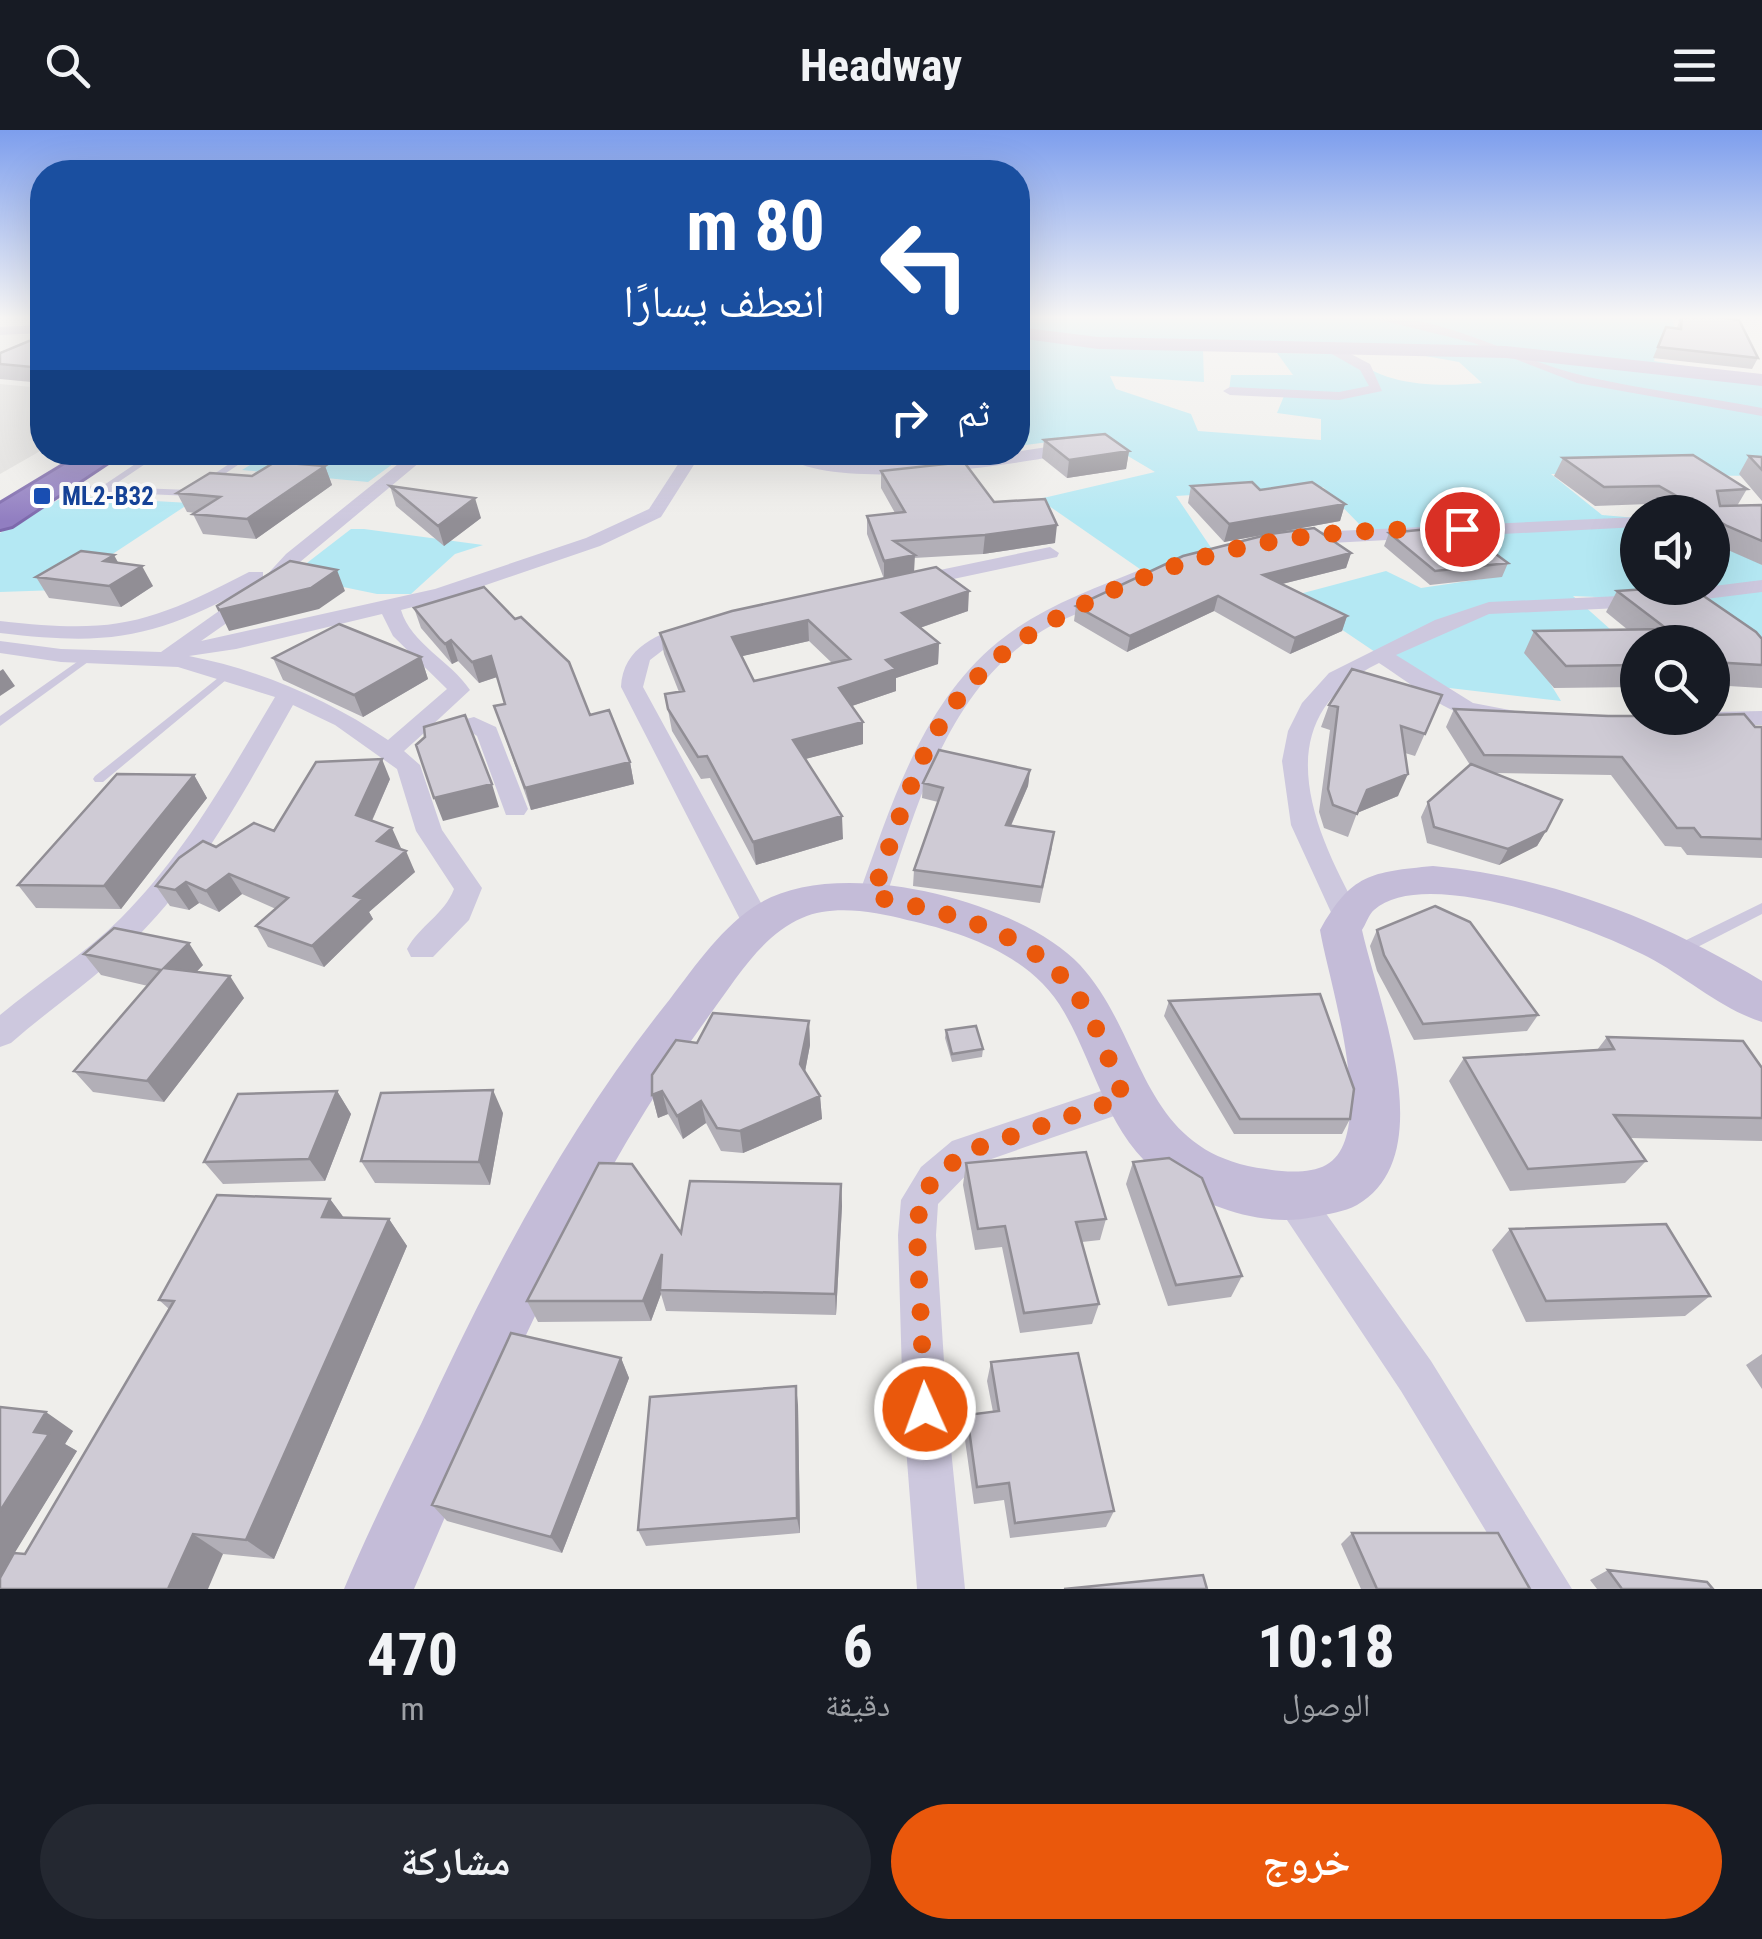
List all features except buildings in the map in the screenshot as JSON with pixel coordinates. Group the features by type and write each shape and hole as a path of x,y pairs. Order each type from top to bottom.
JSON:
{"highway":[{"path":"0,490 42,465"},
{"path":"0,518 87,465"}],"street":[{"path":"1230,391 1338,396 1376,388 1374,385"},
{"path":"1611,385 1762,412"},
{"path":"1030,451 1100,445"},
{"path":"167,656 274,581 293,558 408,465"},
{"path":"0,647 84,660 167,656 465,587 644,522 663,505 686,465"},
{"path":"826,465 969,465"},
{"path":"906,465 911,467"},
{"path":"1275,540 1378,531 1620,523"},
{"path":"883,588 1050,553"},
{"path":"0,627 89,636 136,628 186,612 293,558"},
{"path":"872,896 936,731 966,689 1003,648 1027,632 1168,566"},
{"path":"1345,914 1308,843 1299,809 1295,754 1301,727 1321,693 1349,669 1438,625 1488,608 1640,601 1762,586"},
{"path":"390,605 396,626 410,644 458,690 391,750"},
{"path":"707,627 647,650 632,665 632,687 758,925"},
{"path":"1380,654 1466,709 1532,718"},
{"path":"167,656 288,694 391,750 408,765 428,831 468,888 459,912 422,949"},
{"path":"0,1034 116,940 163,890 227,800 288,694"},
{"path":"1730,719 1762,718"},
{"path":"391,750 460,727 480,726 488,732 515,809"},
{"path":"379,1589 592,1146 684,1011 758,925 806,900 872,896 972,921 1036,950 1061,972 1090,1016 1124,1098 1167,1148 1220,1184 1292,1196 1320,1194 1343,1185 1366,1166 1374,1140 1378,1106 1341,930 1345,914 1379,887 1423,879 1458,882 1591,913 1674,952 1762,1004"},
{"path":"941,1589 925,1409 917,1235 920,1200 934,1179 965,1152 1124,1098"},
{"path":"1292,1196 1416,1376 1548,1589"}],"lane":[{"path":"102,490 140,465"},
{"path":"52,487 192,493 234,465"},
{"path":"0,722 84,660"},
{"path":"99,779 228,673"},
{"path":"1674,952 1762,908"}],"shaded area":[{"path":"0,385 30,387 30,457 0,474"},
{"path":"1030,385 1114,385 1116,389 1191,414 1198,431 1321,440 1321,419 1277,413 1284,396 1229,391 1230,385 1762,385 1762,476 1551,474 1602,515 1620,517 1620,598 1573,596 1620,638 1620,646 1529,649 1561,701 1424,685 1292,596 1386,571 1421,588 1502,576 1470,527 1365,530 1323,487 1176,496 1214,552 1150,576 1039,499 1155,472 1094,436 1030,444"},
{"path":"250,465 391,465 368,482 242,470"},
{"path":"65,496 190,503 58,590 0,592 0,533"},
{"path":"351,529 483,545 455,554 411,594 377,594 290,576"},
{"path":"1730,540 1762,565 1762,658 1730,631 1730,625 1723,625 1700,605 1730,605"}],"place":[{"name":"ML2-B32","path":"42,496"}],"route":[{"path":"925,1409 917,1235 920,1200 934,1179 965,1152 1040,1130 1124,1098 1090,1016 1061,972 1036,950 972,921 872,896 936,731 966,689 1003,648 1113,588 1183,560 1241,544 1378,531 1462,529"}]}
